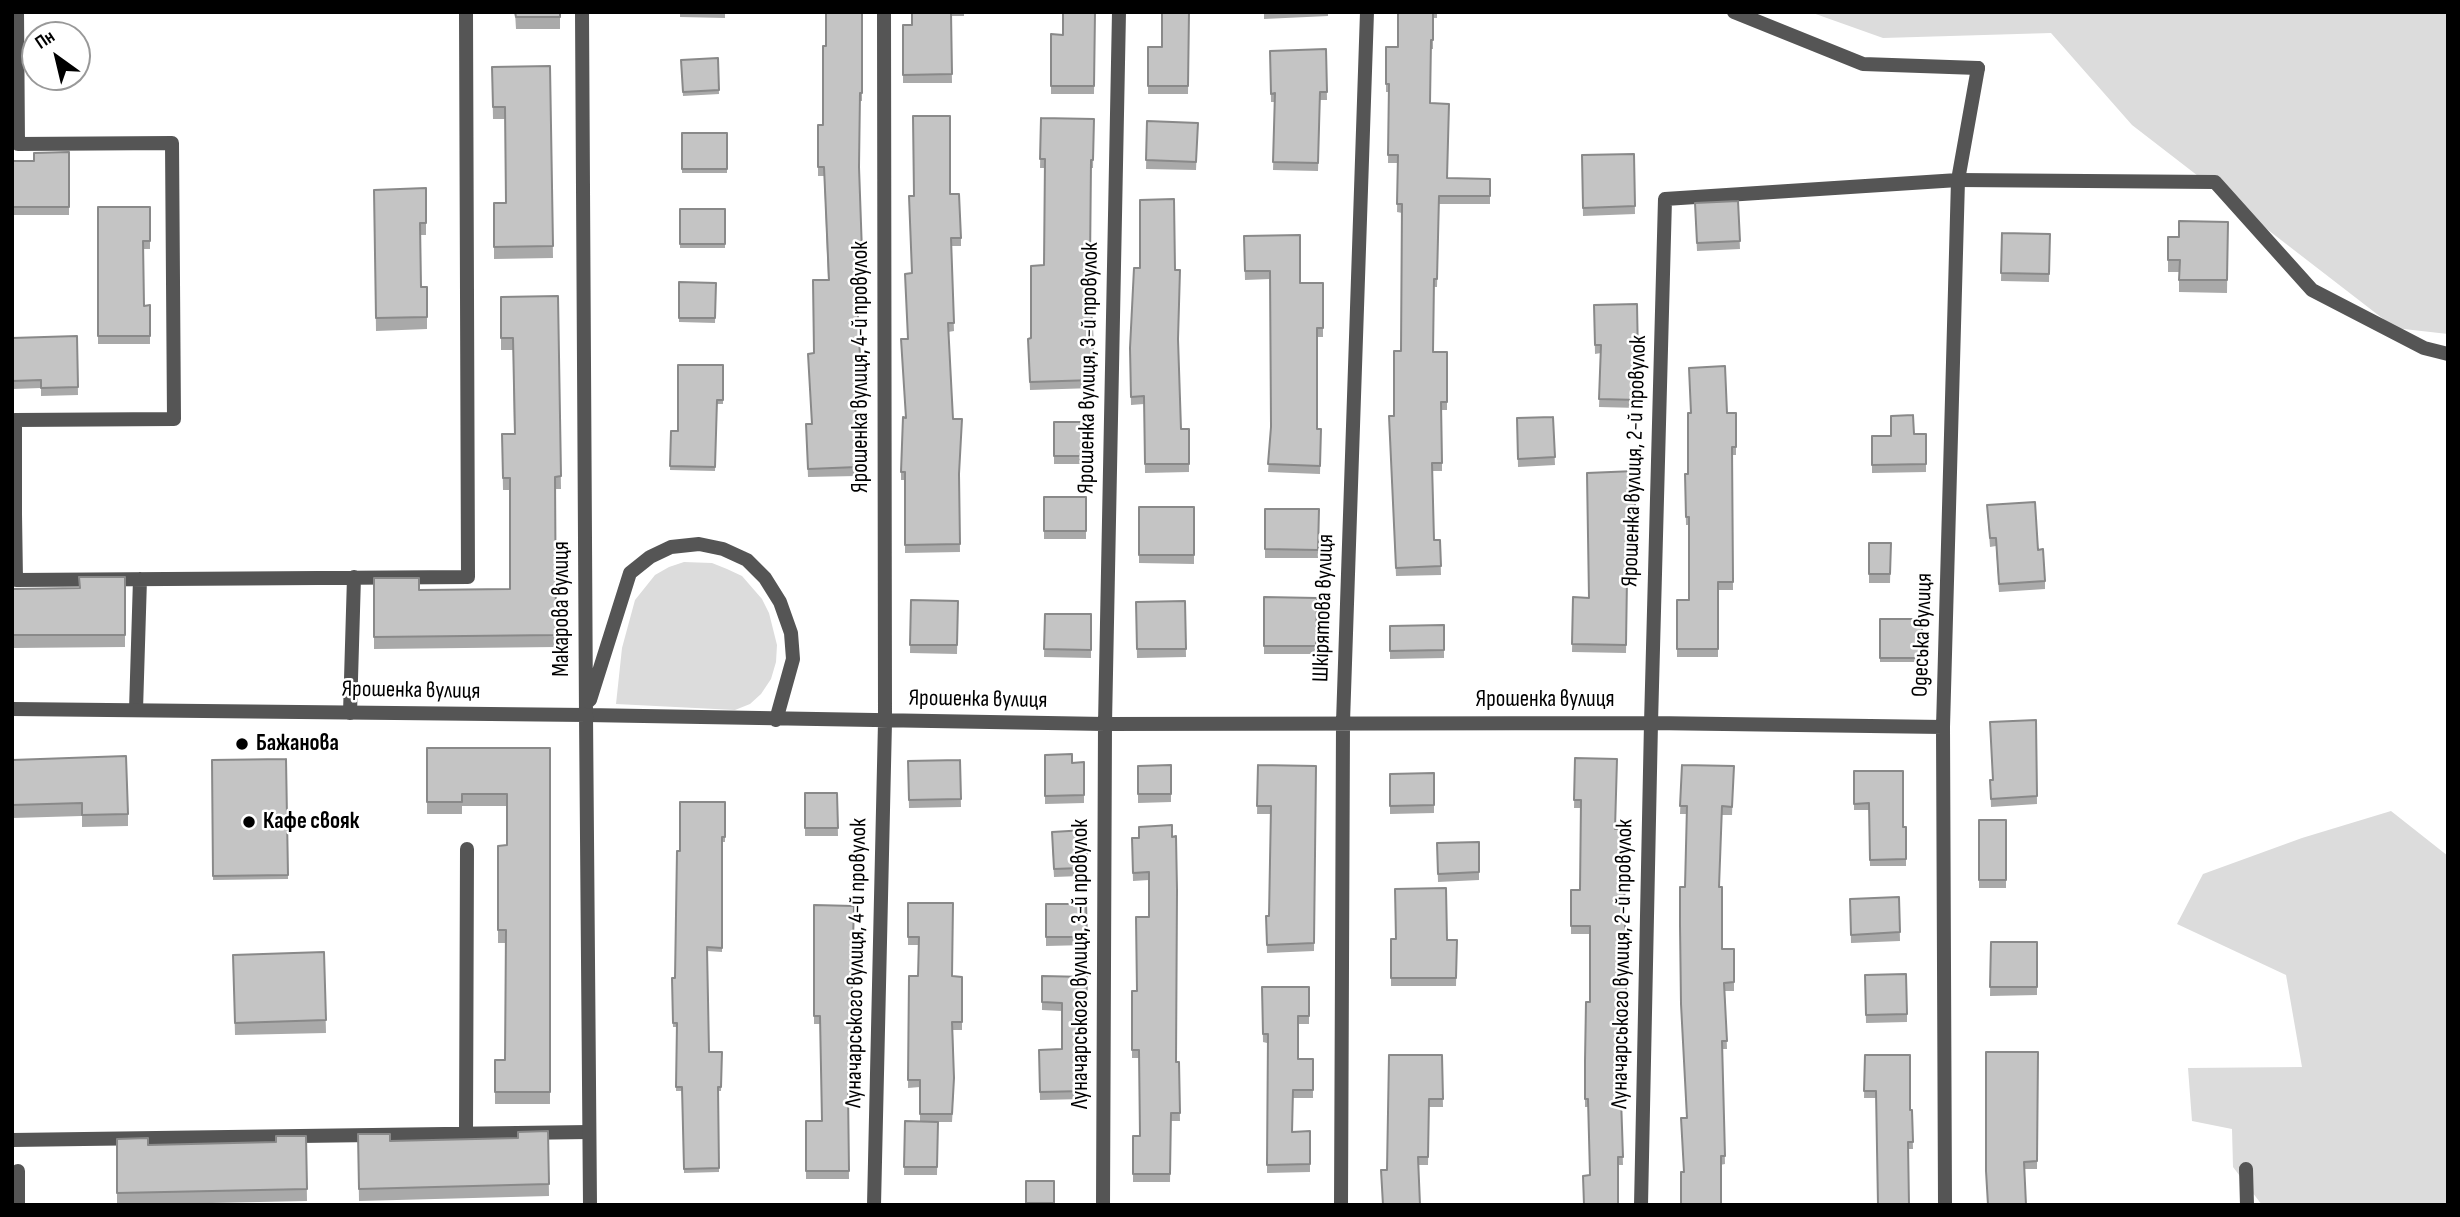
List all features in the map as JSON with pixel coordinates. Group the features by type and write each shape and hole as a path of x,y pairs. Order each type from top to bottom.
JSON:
{"street":[{"path":"17,12 15,61 18,144 172,143 174,419 15,420 16,580 468,576 466,12"},
{"name":"Макарова вулиця","path":"582,12 590,1205"},
{"name":"Ярошенка вулиця, 4-й провулок","path":"884,12 885,722"},
{"name":"Ярошенка вулиця, 3-й провулок","path":"1105,724 1119,12"},
{"name":"Шкірятова вулиця","path":"1341,1205 1343,722 1367,12"},
{"name":"Одеська вулиця","path":"1734,12 1863,64 1978,68 1958,180 1943,727 1945,1205"},
{"path":"1958,180 2215,182 2312,290 2424,348 2448,354"},
{"name":"Ярошенка вулиця, 2-й провулок","path":"1651,723 1665,199 1958,180"},
{"path":"586,715 630,573 650,557 671,547 699,544 723,549 747,560 765,578 780,603 791,633 793,659 776,720"},
{"path":"351,713 354,577"},
{"path":"136,710 140,579"},
{"name":"Ярошенка вулиця","path":"12,709 586,715 885,722 1651,723 1943,727"},
{"name":"Луначарського вулиця, 4-й провулок","path":"874,1205 885,722"},
{"name":"Луначарського вулиця, 2-й провулок","path":"1642,1205 1651,723"},
{"name":"Луначарського вулиця, 3-й провулок","path":"1103,1205 1105,724"},
{"path":"466,1134 467,849"},
{"path":"12,1139 589,1132"},
{"path":"2246,1169 2247,1205"},
{"path":"18,1171 18,1205"}],"shaded area":[{"path":"1810,12 2448,12 2448,334 2395,328 2132,125 2051,33 1883,38"},
{"path":"684,562 712,563 742,576 762,599 769,613 777,645 771,679 750,704 735,710 616,704 622,648 635,600 655,575"},
{"path":"2391,811 2448,856 2448,1205 2262,1205 2233,1167 2232,1129 2192,1121 2188,1068 2302,1067 2286,975 2177,924 2203,874 2302,838"}],"building":[{"path":"515,12 560,12 560,17 516,17"},
{"path":"725,12 725,13 680,13"},
{"path":"826,12 862,12 859,167 862,252 858,252 858,319 862,392 855,392 857,467 808,469 806,424 812,424 808,354 814,353 813,280 829,280 824,167 818,167 818,125 823,125"},
{"path":"912,12 951,12 952,74 903,75 903,25 912,25"},
{"path":"1063,12 1095,12 1094,86 1051,86 1051,34 1063,35"},
{"path":"1162,12 1189,12 1188,86 1148,86 1148,47 1162,47"},
{"path":"1398,12 1433,12 1430,103 1449,104 1447,178 1490,179 1490,196 1439,196 1433,352 1447,352 1447,402 1441,402 1442,463 1432,463 1434,540 1440,540 1441,566 1396,568 1389,416 1394,416 1394,351 1401,351 1402,204 1397,204 1398,155 1388,155 1389,84 1386,84 1386,47 1398,47"},
{"path":"1326,49 1327,92 1320,92 1318,163 1273,162 1275,93 1271,94 1270,51"},
{"path":"718,58 719,90 683,92 681,60"},
{"path":"550,66 553,246 494,247 494,203 506,203 505,107 493,107 492,67"},
{"path":"913,116 950,116 950,194 959,194 961,238 951,238 954,323 948,323 953,419 962,419 959,474 960,544 905,545 905,472 901,472 903,417 906,418 901,339 908,339 905,274 912,273 909,196 914,196"},
{"path":"1041,118 1094,119 1090,264 1092,263 1094,300 1091,300 1094,380 1030,382 1028,339 1031,338 1031,266 1044,265 1045,159 1040,159"},
{"path":"1147,121 1198,123 1196,162 1146,160"},
{"path":"682,133 727,133 727,169 682,169"},
{"path":"69,152 69,207 12,207 12,161 34,161 34,153"},
{"path":"1634,154 1635,206 1583,208 1582,155"},
{"path":"426,188 426,223 420,223 421,287 427,287 427,317 376,318 374,190"},
{"path":"1174,199 1175,270 1180,270 1178,339 1181,429 1189,429 1189,464 1145,464 1144,396 1131,397 1130,348 1134,268 1140,268 1140,200"},
{"path":"1738,201 1740,241 1697,243 1695,203"},
{"path":"98,207 150,207 150,241 143,241 144,306 150,305 150,336 98,336"},
{"path":"680,209 725,209 725,244 680,244"},
{"path":"2179,221 2228,222 2227,280 2179,280 2180,260 2168,260 2168,237 2179,237"},
{"path":"2002,233 2050,234 2049,274 2001,273"},
{"path":"1300,235 1300,283 1323,283 1323,328 1317,328 1317,429 1321,429 1320,466 1268,464 1271,427 1270,271 1245,271 1244,236"},
{"path":"679,282 716,283 715,318 679,318"},
{"path":"558,296 561,476 555,477 556,635 374,637 374,578 419,578 419,590 510,589 510,478 503,478 502,434 515,434 513,338 501,338 501,297"},
{"path":"1637,304 1639,400 1599,399 1601,345 1595,345 1594,305"},
{"path":"77,336 78,387 41,388 41,380 12,381 12,338"},
{"path":"678,365 723,365 723,400 717,400 715,467 670,466 671,431 678,431"},
{"path":"1725,366 1727,413 1736,413 1736,447 1732,447 1733,582 1718,582 1718,649 1677,649 1677,600 1689,600 1689,517 1686,517 1685,474 1688,474 1688,413 1691,413 1689,368"},
{"path":"1913,415 1914,434 1926,434 1926,464 1872,465 1872,436 1891,436 1891,416"},
{"path":"1553,417 1555,457 1518,459 1517,418"},
{"path":"1054,422 1093,422 1093,456 1054,456"},
{"path":"1635,471 1635,578 1627,578 1626,645 1572,644 1573,597 1589,598 1587,473"},
{"path":"1044,497 1086,497 1086,531 1044,531"},
{"path":"2035,502 2038,550 2043,549 2045,581 1999,584 1996,538 1990,538 1987,505"},
{"path":"1139,507 1194,507 1194,555 1139,555"},
{"path":"1265,509 1319,509 1318,550 1265,549"},
{"path":"1869,543 1891,543 1890,574 1869,574"},
{"path":"79,577 125,577 125,635 12,635 12,589 80,588"},
{"path":"1264,597 1317,598 1316,646 1264,646"},
{"path":"911,600 958,601 957,645 910,645"},
{"path":"1185,601 1186,649 1137,649 1136,602"},
{"path":"1045,614 1091,614 1091,650 1044,649"},
{"path":"1880,619 1922,619 1922,658 1880,658"},
{"path":"1444,625 1444,650 1390,651 1390,626"},
{"path":"2036,720 2037,796 1991,799 1990,780 1993,780 1990,722"},
{"path":"427,748 550,748 550,1092 495,1092 495,1060 505,1060 506,930 498,930 498,846 507,845 507,794 462,794 462,802 427,802"},
{"path":"1072,754 1072,763 1084,762 1084,795 1045,796 1045,755"},
{"path":"126,756 128,814 82,815 82,803 12,805 12,760"},
{"path":"1575,758 1617,759 1615,829 1628,829 1628,871 1624,871 1627,1042 1623,1042 1623,1157 1618,1157 1618,1205 1584,1205 1583,1176 1590,1175 1585,1061 1586,1002 1590,1002 1590,926 1571,926 1571,890 1580,890 1581,800 1574,800"},
{"name":"Кафе свояк","path":"286,759 288,875 213,876 212,760"},
{"path":"960,760 961,799 909,800 908,761"},
{"path":"1171,765 1171,794 1138,794 1138,766"},
{"path":"1258,765 1316,766 1314,943 1267,945 1271,806 1257,806"},
{"path":"1682,765 1734,766 1732,807 1722,806 1719,887 1722,887 1722,949 1734,949 1734,982 1724,983 1727,1041 1722,1041 1725,1156 1721,1156 1721,1205 1681,1205 1681,1172 1684,1172 1681,1118 1687,1118 1681,1004 1680,887 1685,887 1687,806 1680,806"},
{"path":"1854,771 1903,771 1906,859 1870,860 1869,803 1854,804"},
{"path":"1434,773 1434,805 1390,806 1390,774"},
{"path":"805,793 837,793 838,828 805,828"},
{"path":"680,802 725,802 725,837 722,837 722,948 707,947 709,1052 722,1052 721,1087 718,1087 719,1168 684,1169 682,1087 676,1087 677,1023 673,1023 672,978 675,978"},
{"path":"1979,820 2006,820 2006,880 1979,880"},
{"path":"1172,825 1172,837 1176,836 1176,1062 1179,1062 1180,1113 1171,1113 1170,1174 1133,1174 1133,1136 1140,1136 1139,1050 1132,1050 1132,991 1137,991 1136,917 1149,917 1149,872 1133,873 1132,838 1139,838 1139,827"},
{"path":"1086,830 1087,857 1080,858 1080,868 1054,869 1052,832"},
{"path":"1479,842 1479,872 1438,874 1437,843"},
{"path":"1446,888 1447,940 1457,940 1456,978 1391,978 1391,939 1396,939 1395,889"},
{"path":"1899,897 1900,932 1851,935 1850,899"},
{"path":"908,903 953,903 952,976 962,977 962,1022 952,1022 952,1114 920,1114 920,1080 908,1080 909,976 918,976 919,937 908,937"},
{"path":"1046,904 1086,904 1087,937 1046,937"},
{"path":"814,905 854,906 852,1091 848,1091 849,1171 806,1171 806,1121 822,1121 820,1016 814,1016"},
{"path":"1991,942 2037,942 2037,987 1990,987"},
{"path":"324,952 326,1020 235,1023 233,955"},
{"path":"1906,974 1907,1014 1866,1015 1865,975"},
{"path":"1042,976 1087,977 1086,1020 1082,1020 1084,1091 1040,1092 1039,1050 1062,1049 1062,1003 1042,1002"},
{"path":"1262,987 1309,987 1309,1016 1298,1016 1298,1059 1313,1059 1313,1090 1293,1090 1292,1132 1310,1131 1310,1164 1267,1165 1268,1034 1263,1034"},
{"path":"1986,1052 2038,1052 2037,1161 2024,1162 2026,1205 1988,1205"},
{"path":"1389,1055 1442,1055 1443,1099 1429,1099 1428,1157 1418,1157 1420,1205 1383,1205 1381,1170 1387,1170"},
{"path":"1865,1055 1910,1055 1913,1142 1908,1142 1909,1205 1878,1205 1876,1091 1864,1091"},
{"path":"905,1121 938,1122 937,1167 904,1167"},
{"path":"548,1131 549,1184 359,1189 358,1134 390,1134 390,1141 518,1138 518,1132"},
{"path":"276,1136 306,1136 307,1189 117,1193 117,1139 148,1138 148,1145 276,1142"},
{"path":"1026,1181 1054,1181 1054,1203 1026,1203"}],"place":[{"name":"Бажанова","path":"242,744"},
{"name":"Кафе свояк","path":"249,822"}]}
